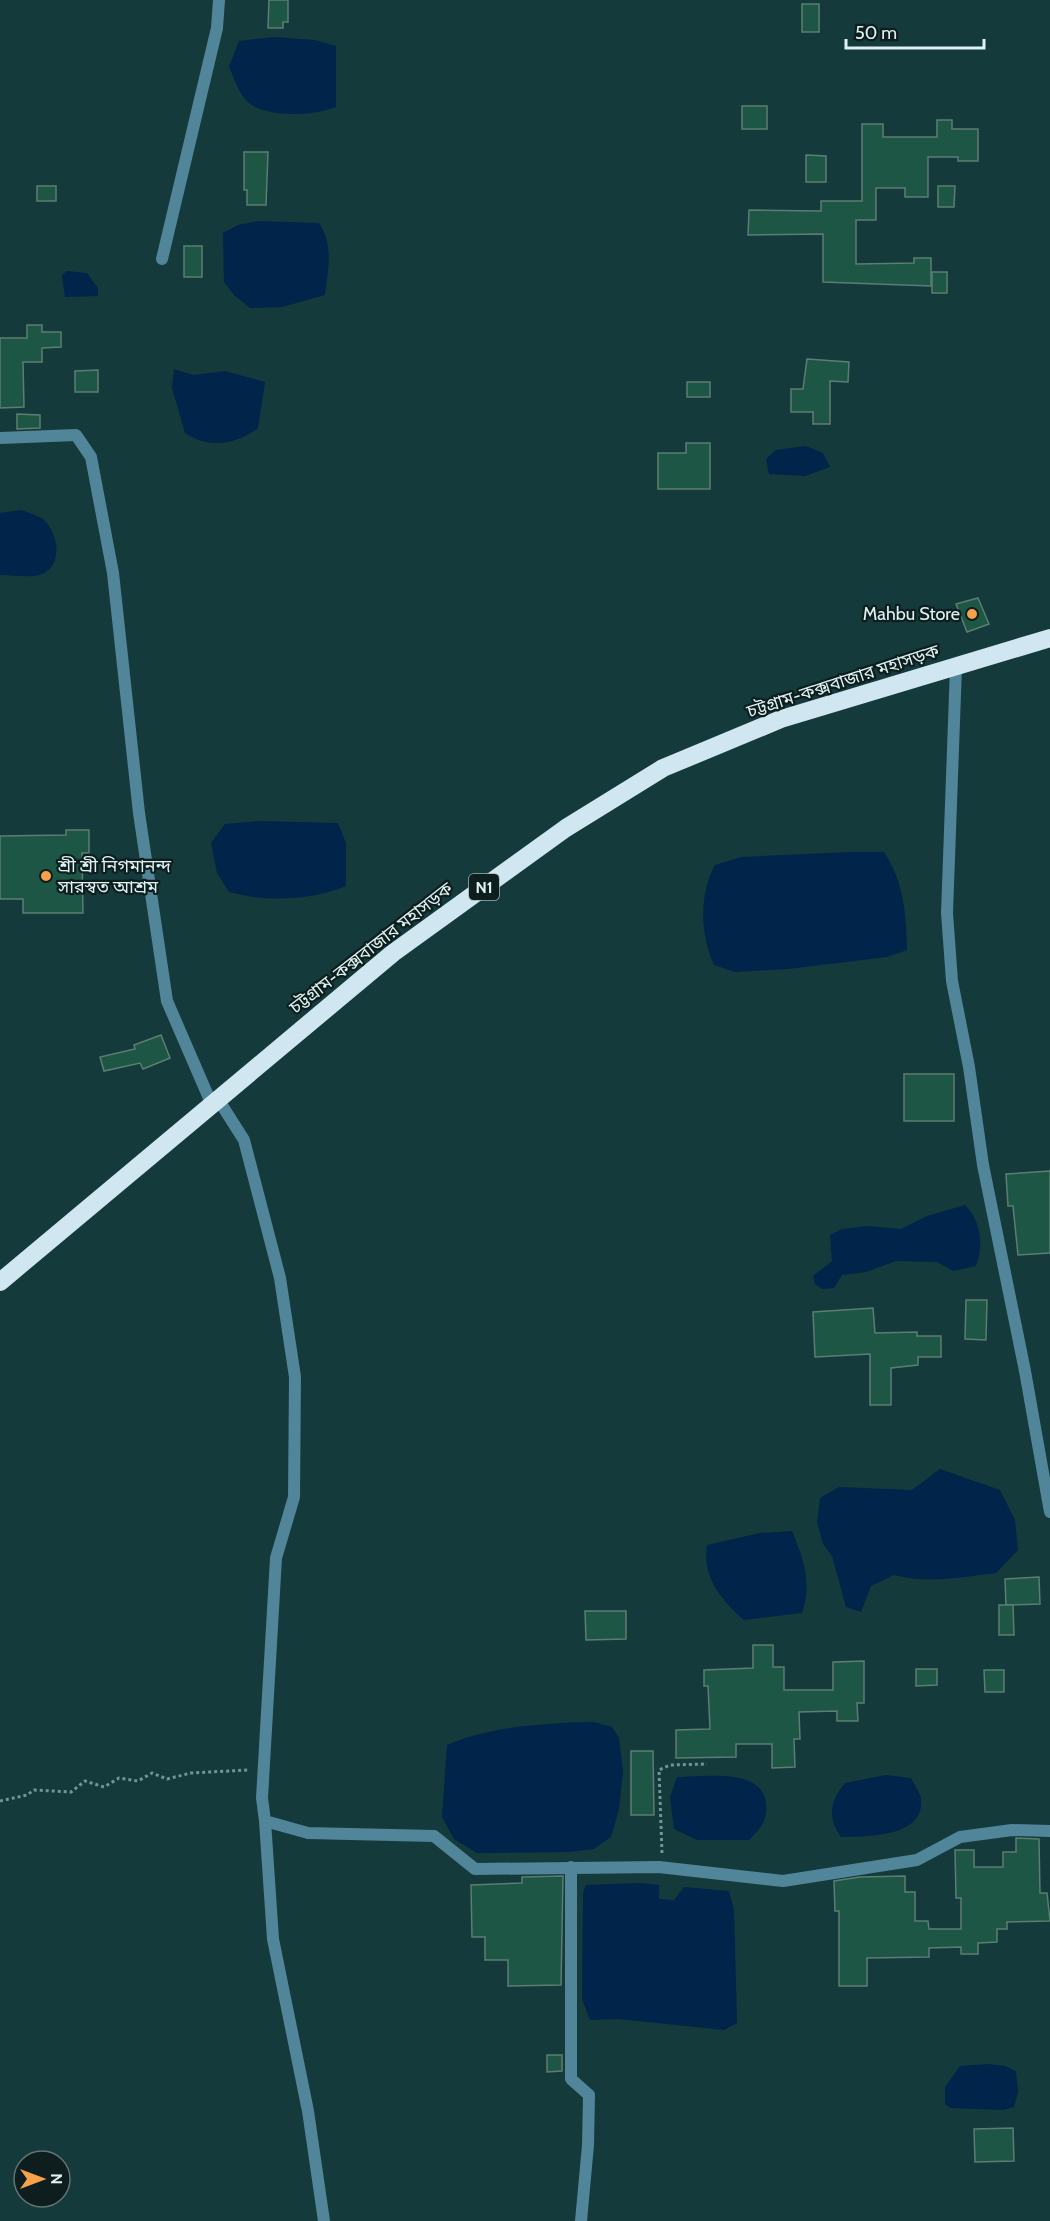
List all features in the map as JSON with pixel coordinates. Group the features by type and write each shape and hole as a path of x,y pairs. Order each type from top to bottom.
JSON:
{"highway":[{"name":"চট্টগ্রাম-কক্সবাজার মহাসড়ক","path":"0,1282 393,953 566,828 663,768 781,719 1050,638"}],"street":[{"path":"162,259 217,28 219,0"},
{"path":"0,438 76,435 92,457 113,573 139,813 167,1002 215,1102 244,1140 280,1278 295,1377 294,1497 276,1558 262,1798 273,1939 308,2111 324,2221"},
{"path":"956,667 947,913 952,981 969,1067 983,1165 1025,1371 1050,1512"},
{"path":"265,1821 308,1833 434,1836 475,1869 664,1868 783,1881 917,1860 960,1837 1012,1830 1050,1831"},
{"path":"571,1867 571,2079 589,2095 581,2221"}],"path":[{"path":"664,1868 658,1770 670,1766 707,1764"},
{"path":"0,1801 27,1795 34,1790 71,1792 85,1780 104,1787 119,1778 138,1781 152,1773 167,1779 191,1773 264,1769"}],"water":[{"path":"274,37 315,40 336,46 336,107 303,114 276,113 254,106 243,97 229,67 239,41"},
{"path":"259,221 319,223 324,231 328,249 325,295 282,307 250,308 234,295 224,282 223,233 238,225"},
{"path":"67,271 87,273 98,288 98,296 65,297 62,275"},
{"path":"174,369 193,375 225,371 265,382 258,428 240,438 222,443 203,441 185,433 172,388"},
{"path":"806,446 823,453 830,467 805,476 769,474 766,459 776,450"},
{"path":"22,510 42,518 49,526 56,542 56,558 47,571 39,575 0,575 0,513"},
{"path":"258,821 338,823 346,843 346,886 318,895 288,898 258,897 229,892 217,873 211,843 225,824"},
{"path":"884,852 891,863 903,899 907,950 887,957 788,969 735,972 714,965 706,941 703,914 706,888 715,865 741,857"},
{"path":"965,1205 975,1218 980,1234 980,1250 976,1266 953,1271 937,1262 896,1261 866,1272 842,1275 834,1288 822,1289 815,1284 813,1276 832,1261 830,1235 842,1229 867,1226 901,1229 927,1216"},
{"path":"940,1469 1000,1490 1015,1520 1018,1550 996,1573 932,1579 894,1575 871,1586 861,1612 846,1607 832,1556 823,1544 817,1522 820,1498 839,1487 912,1490"},
{"path":"792,1531 805,1572 806,1592 802,1613 744,1620 721,1596 710,1578 706,1557 707,1545 760,1533"},
{"path":"594,1722 612,1727 619,1738 623,1772 619,1809 611,1837 594,1849 569,1852 477,1853 454,1839 442,1817 447,1745 500,1730"},
{"path":"886,1775 911,1778 921,1799 920,1812 914,1821 892,1832 841,1837 834,1823 832,1809 836,1796 845,1783"},
{"path":"677,1777 730,1777 744,1779 755,1784 762,1792 766,1804 763,1824 749,1840 697,1840 674,1829 670,1797"},
{"path":"640,1883 659,1885 659,1899 674,1900 684,1887 729,1891 734,1910 737,2023 724,2030 618,2019 590,2020 582,1999 583,1893 586,1885"},
{"path":"988,2064 1005,2066 1016,2071 1018,2092 1014,2107 1003,2110 950,2108 945,2104 945,2087 960,2066"}],"building":[{"path":"269,0 288,0 288,22 283,22 283,28 268,28"},
{"path":"802,4 819,4 819,32 802,32"},
{"path":"742,106 767,106 767,129 742,129"},
{"path":"937,120 952,120 952,129 978,129 978,161 958,161 958,157 928,157 928,197 905,197 905,188 876,188 876,220 856,220 856,264 914,263 914,258 931,258 931,286 823,282 823,234 748,235 749,210 821,211 821,201 862,201 862,124 883,124 883,137 937,137"},
{"path":"244,152 268,152 266,205 247,205 247,190 244,190"},
{"path":"806,155 826,156 826,182 806,182"},
{"path":"37,186 56,186 56,201 37,201"},
{"path":"938,186 955,186 954,207 938,207"},
{"path":"184,246 202,246 202,277 184,277"},
{"path":"932,272 947,272 947,293 932,293"},
{"path":"27,325 42,325 42,332 61,332 61,347 42,348 42,362 23,362 24,407 0,408 0,338 27,338"},
{"path":"807,359 849,362 848,382 830,381 830,424 813,424 813,412 791,412 791,389 803,389"},
{"path":"98,370 98,392 75,392 75,371"},
{"path":"687,382 710,382 710,397 687,397"},
{"path":"17,414 40,415 40,428 17,429"},
{"path":"686,443 710,443 710,489 658,489 658,453 686,453"},
{"name":"Mahbu Store","path":"978,598 989,624 967,632 956,604"},
{"name":"শ্রী শ্রী নিগমানন্দ সারস্বত আশ্রম","path":"66,830 89,830 89,853 82,853 83,913 23,913 23,899 0,899 0,836 66,835"},
{"path":"161,1035 170,1058 143,1069 140,1063 104,1071 100,1057 135,1049 134,1045"},
{"path":"904,1074 954,1074 954,1121 904,1121"},
{"path":"1050,1171 1050,1253 1018,1255 1013,1206 1008,1206 1006,1174"},
{"path":"966,1300 987,1300 986,1340 965,1339"},
{"path":"873,1308 875,1333 917,1332 917,1336 941,1336 941,1357 918,1357 918,1365 891,1368 891,1405 870,1405 870,1354 815,1357 813,1312"},
{"path":"1039,1577 1040,1604 1006,1605 1005,1579"},
{"path":"999,1605 1013,1605 1014,1635 999,1635"},
{"path":"585,1611 626,1611 626,1639 586,1640"},
{"path":"753,1645 773,1645 773,1667 784,1667 784,1690 833,1690 833,1662 864,1661 864,1703 857,1703 858,1721 837,1721 837,1711 799,1712 800,1739 794,1739 795,1767 772,1768 772,1744 736,1744 736,1757 676,1758 676,1730 710,1729 708,1686 704,1686 704,1670 753,1668"},
{"path":"916,1669 937,1669 937,1685 916,1686"},
{"path":"984,1670 1004,1670 1004,1692 985,1692"},
{"path":"631,1751 653,1751 654,1815 631,1815"},
{"path":"1016,1838 1039,1839 1040,1893 1047,1893 1050,1921 1007,1922 1007,1929 997,1929 997,1942 978,1943 978,1954 961,1954 961,1947 929,1948 929,1957 867,1958 867,1986 839,1986 839,1911 835,1911 834,1881 860,1877 905,1876 905,1892 915,1892 915,1921 928,1921 929,1929 961,1929 961,1898 956,1898 955,1850 974,1850 974,1867 1003,1867 1003,1852 1016,1852"},
{"path":"563,1876 561,1985 508,1986 508,1960 485,1960 485,1937 472,1937 471,1885 522,1883 522,1877"},
{"path":"547,2055 562,2055 562,2071 547,2072"},
{"path":"1013,2128 1014,2161 975,2162 974,2129"}],"place":[{"name":"Mahbu Store","path":"972,614"},
{"name":"শ্রী শ্রী নিগমানন্দ সারস্বত আশ্রম","path":"46,876"}]}
